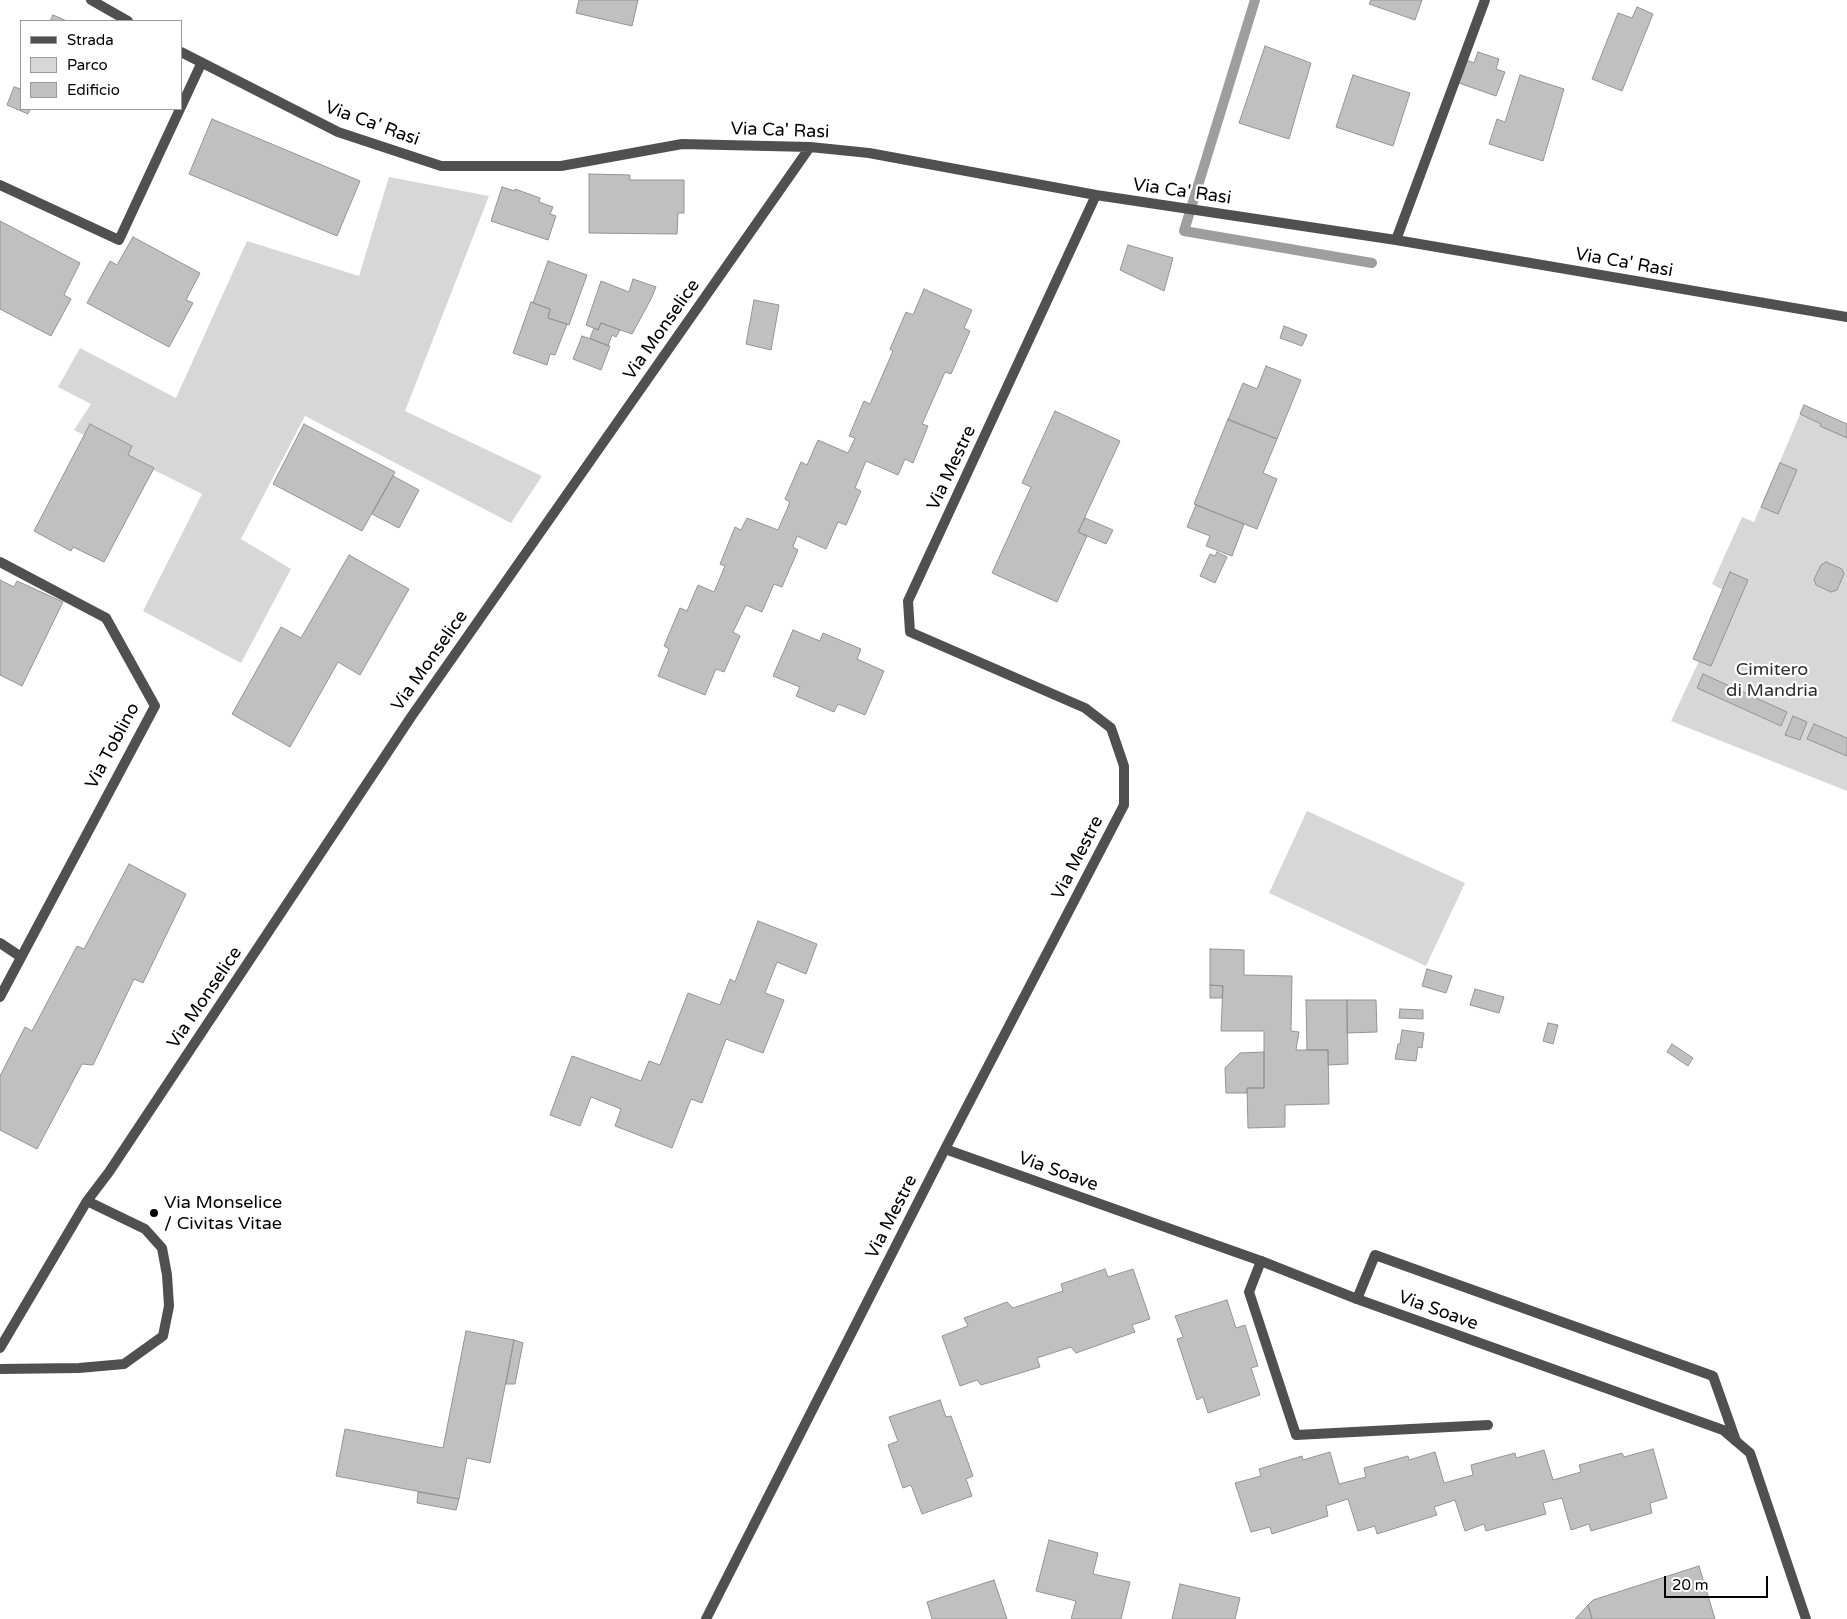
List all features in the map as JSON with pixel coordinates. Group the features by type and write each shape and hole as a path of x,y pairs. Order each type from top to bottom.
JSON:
{"street":[{"path":"91,0 126,20"},
{"path":"1396,240 1485,0"},
{"name":"Via Ca' Rasi","path":"182,53 201,64 338,132 441,166 561,166 682,144 810,147 869,152 1096,196 1396,240 1847,318"},
{"path":"182,106 201,64"},
{"path":"0,185 120,240 180,110"},
{"name":"Via Monselice","path":"0,1348 87,1201 109,1172 411,717 810,147"},
{"name":"Via Mestre","path":"706,1619 945,1149 1124,805 1124,766 1111,728 1085,708 910,632 908,601 1096,196"},
{"name":"Via Toblino","path":"0,562 106,618 155,706 0,997"},
{"path":"0,943 21,956"},
{"name":"Via Soave","path":"945,1149 1261,1261 1357,1299 1723,1430 1750,1453 1806,1619"},
{"path":"0,1370 79,1368 124,1364 163,1336 169,1306 167,1275 162,1248 145,1229 87,1201"},
{"path":"1357,1299 1375,1254 1713,1376 1736,1441"},
{"path":"1261,1261 1249,1292 1296,1435 1488,1425"}],"green space":[{"path":"389,177 489,196 405,411 542,476 511,523 305,416 241,539 291,569 241,663 143,611 202,494 74,430 91,404 58,387 80,348 176,398 247,241 359,276"},
{"name":"Cimitero di Mandria","path":"1804,405 1847,424 1847,791 1671,721 1699,661 1693,659 1723,590 1712,584 1742,517 1754,522"},
{"path":"1307,811 1465,883 1426,966 1269,893"}],"building":[{"path":"579,0 638,0 632,26 576,13"},
{"path":"1371,0 1422,0 1415,20 1369,4"},
{"path":"1637,7 1653,14 1622,91 1592,79 1618,13 1632,18"},
{"path":"53,15 65,20 50,20"},
{"path":"1265,46 1311,63 1289,139 1239,123"},
{"path":"1478,52 1499,59 1496,69 1505,72 1496,96 1456,82 1464,59 1474,63"},
{"path":"1353,75 1410,93 1393,146 1336,127"},
{"path":"1520,75 1564,89 1543,161 1489,144 1497,119 1505,122"},
{"path":"14,87 20,89 20,110 30,110 28,114 7,105"},
{"path":"212,119 360,181 337,236 189,174"},
{"path":"589,174 630,175 630,180 684,180 684,213 678,213 677,234 589,233"},
{"path":"502,187 515,191 515,189 540,198 539,202 553,207 550,214 556,216 548,240 491,221"},
{"path":"0,221 80,263 64,295 71,299 51,336 0,309"},
{"path":"133,237 200,273 186,300 193,303 169,347 87,303 110,261 117,265"},
{"path":"1128,245 1173,258 1164,291 1120,270"},
{"path":"548,261 587,275 569,325 548,318 550,309 533,303"},
{"path":"633,279 656,287 632,334 601,323 598,330 586,325 601,281 629,292"},
{"path":"924,289 972,310 964,328 970,331 951,374 945,372 922,424 928,426 913,463 905,459 898,475 866,461 855,488 861,491 846,525 838,522 826,549 797,536 793,547 798,550 782,587 774,584 762,612 746,605 733,632 740,636 724,672 716,669 705,695 658,676 669,649 664,646 680,608 687,611 698,585 714,592 725,566 720,564 735,527 741,530 747,518 778,530 790,502 785,499 801,462 807,465 818,440 848,453 855,438 849,436 864,401 870,404 893,351 890,349 906,312 913,315"},
{"path":"754,300 779,305 771,350 746,344"},
{"path":"531,302 550,309 548,318 567,324 555,355 550,354 547,365 513,353"},
{"path":"601,323 620,330 616,337 612,335 608,346 590,338 594,328 598,330"},
{"path":"1284,326 1307,335 1302,346 1280,338"},
{"path":"582,336 610,346 601,370 573,359"},
{"path":"1266,366 1301,380 1277,439 1228,420 1243,383 1257,389"},
{"path":"1804,405 1847,424 1847,438 1820,426 1821,424 1800,414"},
{"path":"1055,411 1120,441 1078,532 1087,536 1057,602 992,573 1031,487 1022,483"},
{"path":"1228,419 1277,439 1263,473 1277,479 1257,529 1194,504"},
{"path":"90,424 132,446 128,455 154,468 104,562 73,547 71,551 34,531"},
{"path":"304,424 395,472 362,531 273,484"},
{"path":"1780,463 1797,470 1778,514 1761,507"},
{"path":"393,476 419,490 399,528 372,514"},
{"path":"1196,505 1244,524 1232,556 1206,546 1210,536 1187,527"},
{"path":"1085,518 1113,530 1106,544 1078,532"},
{"path":"1217,552 1227,557 1215,583 1200,576 1210,554 1215,556"},
{"path":"349,555 409,589 360,675 338,662 290,747 232,714 281,627 301,638"},
{"path":"1826,562 1842,569 1844,574 1837,590 1831,592 1816,585 1814,579 1821,565"},
{"path":"1730,572 1748,580 1711,666 1693,659"},
{"path":"0,580 14,587 17,581 63,602 22,686 0,675"},
{"path":"793,630 820,641 823,633 861,649 857,659 884,671 865,715 838,704 834,712 796,696 800,687 773,676"},
{"path":"1703,674 1787,712 1781,726 1697,688"},
{"path":"1793,716 1807,722 1800,740 1785,735"},
{"path":"1814,724 1847,738 1847,756 1807,739"},
{"path":"129,864 186,894 143,983 134,979 93,1065 82,1064 37,1149 0,1130 0,1076 25,1027 32,1031 77,946 84,949"},
{"path":"758,921 817,944 806,974 777,962 765,993 784,1000 763,1053 726,1039 702,1103 691,1099 672,1148 615,1126 621,1109 591,1097 580,1126 550,1115 572,1056 641,1081 649,1061 660,1065 688,993 720,1005 730,979 735,982"},
{"path":"1210,949 1244,950 1244,975 1292,976 1291,1031 1299,1032 1296,1050 1328,1050 1329,1104 1285,1105 1285,1127 1248,1128 1247,1088 1264,1088 1264,1031 1221,1031 1223,986 1210,985"},
{"path":"1427,969 1452,976 1446,993 1422,986"},
{"path":"1210,985 1223,986 1222,998 1210,998"},
{"path":"1475,989 1504,997 1499,1013 1470,1005"},
{"path":"1306,1000 1347,1000 1348,1064 1328,1065 1328,1050 1307,1050"},
{"path":"1347,1000 1376,1000 1377,1032 1347,1033"},
{"path":"1400,1009 1423,1010 1423,1019 1399,1018"},
{"path":"1548,1023 1558,1025 1553,1044 1543,1041"},
{"path":"1402,1030 1424,1033 1422,1048 1418,1047 1416,1061 1395,1059"},
{"path":"1672,1044 1693,1058 1688,1066 1667,1052"},
{"path":"1264,1052 1264,1088 1247,1088 1247,1093 1226,1093 1225,1068 1240,1053"},
{"path":"1105,1269 1108,1277 1133,1269 1150,1319 1132,1325 1135,1332 1076,1353 1071,1347 1037,1358 1040,1367 981,1385 977,1380 960,1386 942,1336 968,1326 964,1318 1007,1302 1013,1308 1063,1291 1061,1284"},
{"path":"1227,1300 1236,1328 1245,1325 1258,1366 1251,1368 1260,1395 1208,1413 1203,1397 1197,1400 1177,1339 1183,1337 1175,1316"},
{"path":"466,1331 514,1340 490,1463 467,1458 459,1499 336,1476 345,1429 443,1448"},
{"path":"514,1340 523,1343 515,1384 506,1384"},
{"path":"940,1400 946,1417 951,1416 973,1476 966,1479 972,1496 922,1514 911,1485 903,1488 888,1445 898,1441 889,1417"},
{"path":"1653,1449 1667,1498 1650,1503 1652,1513 1591,1531 1589,1524 1571,1530 1562,1498 1543,1503 1546,1514 1486,1531 1484,1524 1465,1531 1455,1500 1434,1507 1437,1515 1377,1534 1375,1526 1358,1531 1348,1499 1326,1506 1328,1516 1272,1534 1270,1527 1251,1532 1235,1483 1261,1476 1259,1469 1302,1456 1303,1460 1330,1452 1339,1484 1366,1477 1364,1468 1408,1456 1409,1460 1435,1452 1444,1483 1473,1475 1471,1465 1515,1453 1516,1458 1544,1450 1553,1480 1581,1472 1579,1465 1622,1453 1624,1457"},
{"path":"418,1492 459,1499 456,1510 417,1503"},
{"path":"1049,1540 1098,1553 1093,1574 1130,1582 1121,1619 1071,1619 1076,1601 1036,1591"},
{"path":"1699,1566 1715,1619 1592,1619 1588,1605 1593,1600"},
{"path":"994,1580 1007,1619 932,1619 927,1602"},
{"path":"1180,1584 1240,1598 1235,1619 1172,1619"},
{"path":"1588,1605 1592,1619 1575,1619"}],"waterway":[{"path":"1255,0 1184,231 1372,263"}],"place":[{"name":"Via Monselice / Civitas Vitae","path":"154,1213"}]}
